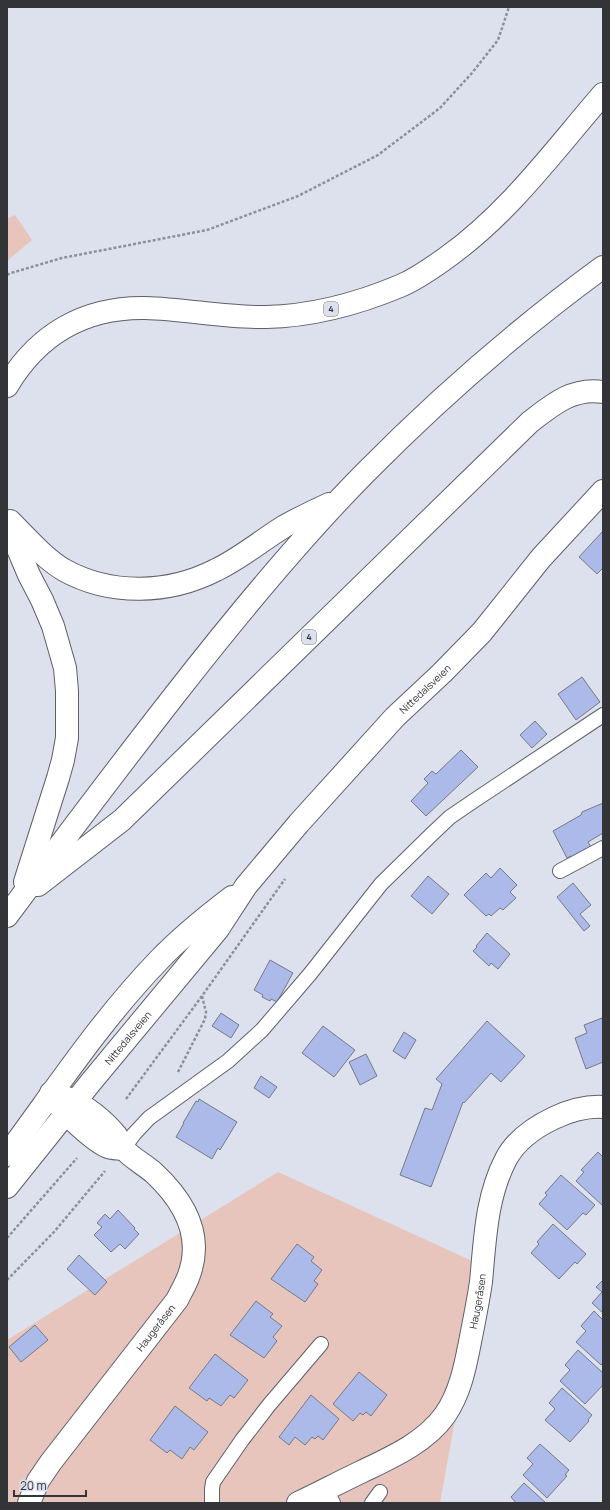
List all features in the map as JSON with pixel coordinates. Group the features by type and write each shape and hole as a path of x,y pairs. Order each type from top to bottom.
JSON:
{"main road":[{"name":"4","path":"7,386 26,358 39,345 63,328 89,316 102,312 121,309 146,308 242,316 282,317 322,312 365,300 402,285 439,263 473,239 488,225 534,177 603,94"},
{"name":"4","path":"7,916 200,664 260,589 340,499 391,447 463,379 537,316 603,267"},
{"name":"4","path":"20,899 74,859 122,820 530,422 556,402 570,395 588,391 603,392"},
{"name":"Nittedalsveien","path":"7,1187 218,929 246,886 299,824 375,738 482,632 541,558 603,490"},
{"name":"4","path":"7,518 48,558 64,569 91,582 127,589 144,589 182,583 216,571 232,562 286,525 340,499"},
{"name":"4","path":"7,523 53,626 65,668 68,712 67,738 58,778 20,899"},
{"name":"Nittedalsveien","path":"7,1155 51,1093 128,995 160,959 206,917 246,886"},
{"name":"Haugeråsen","path":"29,1503 38,1481 51,1462 177,1300 189,1275 194,1250 193,1235 184,1209 166,1185 123,1149 108,1147 71,1108 58,1106 51,1093"},
{"name":"Haugeråsen","path":"298,1503 330,1496 425,1436 444,1416 458,1393 466,1365 480,1284 488,1215 494,1187 507,1158 521,1139 545,1123 569,1111 595,1106 603,1107"}],"lane":[{"path":"123,1149 134,1134 149,1118 222,1066 262,1030 315,968 381,884 432,834 450,818 475,800 603,716"},
{"path":"560,872 603,848"},
{"path":"212,1503 213,1482 242,1440 321,1344"}],"path":[{"path":"7,275 62,258 207,230 298,196 378,155 440,108 472,74 498,40 509,7"},
{"path":"126,1098 202,996 289,874"},
{"path":"177,1073 205,1019 206,1012 202,996"},
{"path":"7,1280 54,1232 123,1149"},
{"path":"7,1238 77,1158"}],"shaded area":[{"path":"15,215 32,240 7,261 7,219"},
{"path":"278,1172 483,1266 440,1503 7,1503 7,1340"}],"building":[{"path":"603,531 603,568 597,574 579,557"},
{"path":"582,677 600,702 576,720 558,694"},
{"path":"535,721 547,734 532,748 520,735"},
{"path":"461,750 478,767 426,816 411,801 428,783 424,779 432,771 436,774"},
{"path":"603,803 603,833 588,842 591,847 572,858 571,856 567,858 553,831 581,815 582,812"},
{"path":"500,868 517,885 510,892 516,898 503,910 500,908 491,916 489,914 486,916 464,895 486,873 491,878"},
{"path":"428,876 449,894 432,914 411,896"},
{"path":"573,883 591,905 580,914 590,926 584,931 557,897"},
{"path":"487,933 510,954 498,969 491,963 489,966 473,951"},
{"path":"270,960 293,973 277,1002 271,999 270,1001 262,997 263,995 254,990"},
{"path":"221,1013 239,1025 231,1038 212,1026"},
{"path":"602,1018 603,1062 586,1069 575,1038 587,1033 584,1025"},
{"path":"487,1021 525,1056 501,1082 491,1073 464,1103 463,1102 431,1187 400,1175 425,1108 432,1110 442,1084 436,1079"},
{"path":"323,1026 355,1050 334,1077 302,1053"},
{"path":"404,1032 416,1040 405,1059 393,1051"},
{"path":"366,1054 377,1076 360,1085 349,1062"},
{"path":"261,1076 277,1087 269,1098 254,1088"},
{"path":"199,1099 237,1122 220,1150 218,1148 212,1159 176,1137 196,1101 198,1102"},
{"path":"598,1152 603,1157 603,1206 576,1181 584,1172 581,1170"},
{"path":"561,1175 595,1205 586,1215 583,1213 567,1230 539,1204 547,1195 545,1193"},
{"path":"118,1210 139,1234 125,1249 120,1244 111,1252 94,1235 102,1227 97,1223 105,1214 110,1219"},
{"path":"553,1224 586,1254 577,1264 575,1262 559,1279 531,1253 539,1244 537,1242"},
{"path":"297,1244 314,1257 311,1261 322,1270 314,1281 318,1284 305,1302 271,1279"},
{"path":"79,1255 107,1282 95,1295 67,1269"},
{"path":"603,1280 603,1313 592,1303 602,1292 596,1287"},
{"path":"256,1301 273,1314 270,1317 282,1326 273,1337 277,1341 264,1358 230,1335"},
{"path":"594,1311 603,1320 603,1362 601,1365 576,1342 586,1331 581,1326"},
{"path":"35,1325 48,1340 21,1362 9,1347"},
{"path":"578,1350 603,1373 603,1385 585,1404 560,1381 570,1370 565,1365"},
{"path":"215,1354 248,1380 234,1398 230,1395 221,1406 209,1398 207,1401 189,1388"},
{"path":"359,1372 387,1395 371,1416 366,1412 363,1415 360,1413 353,1421 333,1404"},
{"path":"562,1388 592,1415 588,1420 589,1421 570,1442 545,1420 555,1409 549,1403"},
{"path":"311,1395 339,1419 323,1440 318,1436 315,1439 312,1437 305,1445 295,1437 289,1445 279,1437"},
{"path":"175,1406 208,1432 194,1450 190,1447 182,1459 170,1450 167,1453 150,1440"},
{"path":"540,1444 569,1470 565,1475 567,1476 547,1498 523,1475 533,1464 527,1458"},
{"path":"524,1483 546,1503 516,1503 511,1497"}]}
